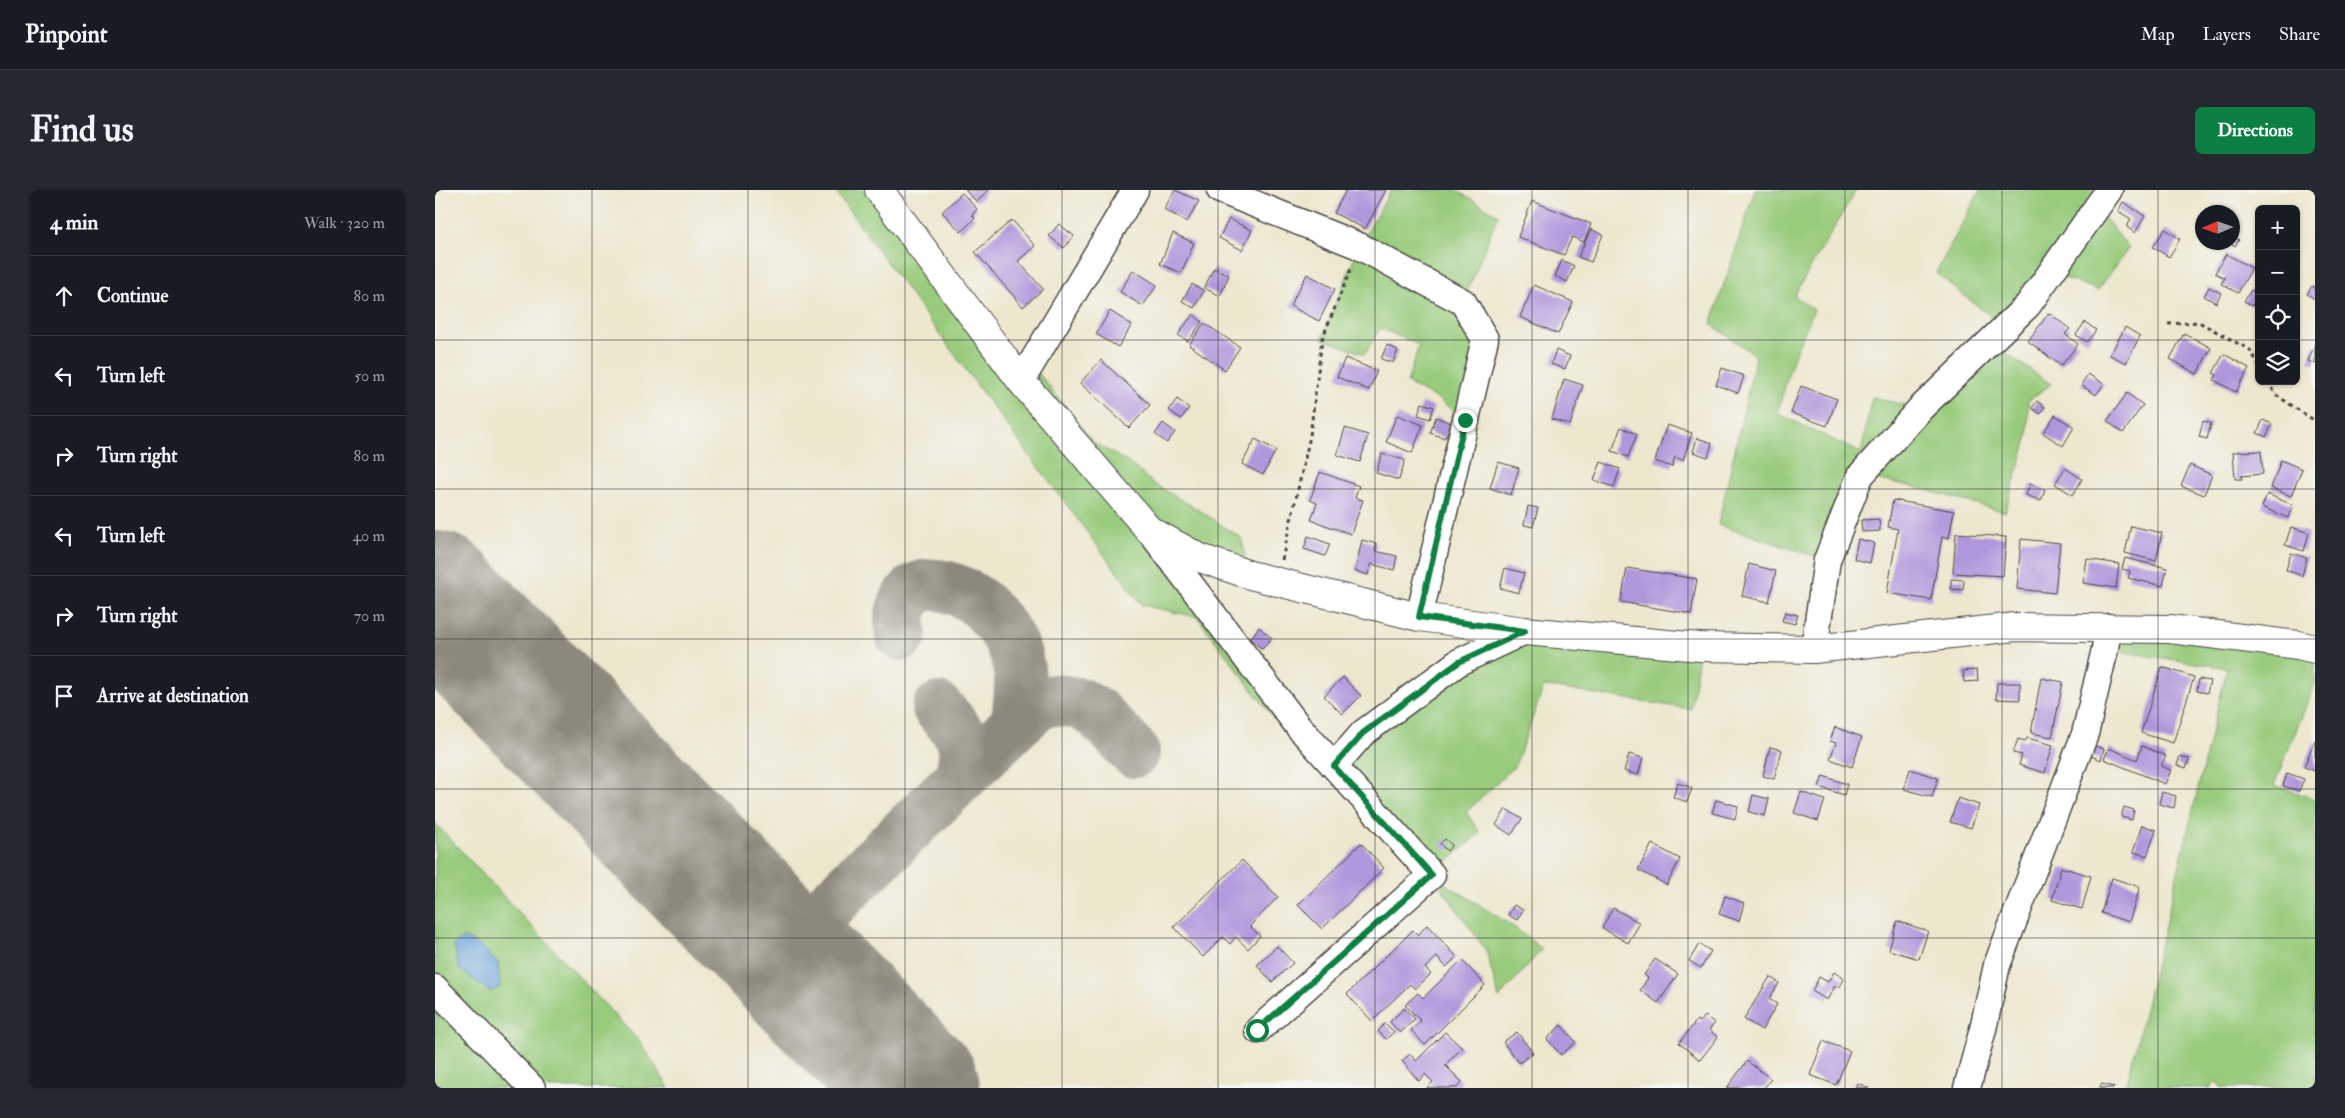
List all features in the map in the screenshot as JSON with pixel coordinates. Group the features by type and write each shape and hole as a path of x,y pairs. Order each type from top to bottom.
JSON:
{"main road":[{"path":"879,190 1021,381 1149,530 1200,558 1277,582 1419,617 1525,631 1700,647 1814,649 2015,627 2108,627 2170,629 2298,644 2315,649"}],"street":[{"path":"1021,381 1135,190"},
{"path":"1220,190 1359,246 1463,302 1485,339 1419,617"},
{"path":"1814,649 1827,560 1860,476 1920,409 2028,305 2109,190"},
{"path":"1149,530 1298,726 1432,875 1257,1030"},
{"path":"1967,1088 1983,1029 1997,965 2085,734 2105,649 2108,627"},
{"path":"1334,766 1363,733 1459,662 1525,631"},
{"path":"435,988 532,1088"}],"path":[{"path":"1277,582 1310,436 1322,339 1359,246"},
{"path":"2168,324 2199,322 2250,350 2255,358"},
{"path":"2271,385 2277,395 2315,421"}],"green space":[{"path":"834,190 879,190 1020,380 1032,365 1093,442 1129,463 1154,484 1202,512 1241,538 1250,575 1150,531 1334,766 1308,763 1197,617 1142,605 982,392"},
{"path":"1391,190 1456,190 1498,215 1463,302 1485,339 1465,420 1438,399 1407,383 1419,345 1380,328 1365,354 1322,339 1359,246"},
{"path":"1755,190 1856,190 1794,296 1814,310 1794,356 1777,413 1861,453 1872,397 1920,409 1991,343 2051,384 2028,401 2028,436 2005,512 1919,488 1860,476 1827,560 1718,525 1756,356 1711,324"},
{"path":"1980,190 2126,190 2096,207 2129,248 2098,290 2050,273 2005,328 1936,273"},
{"path":"2108,627 2315,649 2315,684 2274,785 2315,799 2315,1088 2222,1088 2216,1081 2210,1088 2126,1088 2227,668 2105,649"},
{"path":"1525,631 1700,647 1691,709 1544,686 1515,766 1466,812 1480,833 1432,875 1334,766"},
{"path":"435,823 639,1041 669,1088 435,1088"},
{"path":"1432,875 1514,927 1542,949 1499,998 1486,950"}],"water":[{"path":"464,937 482,947 498,963 500,987 490,992 459,969 454,945"}],"building":[{"path":"965,190 988,190 977,202"},
{"path":"1175,190 1199,201 1187,222 1164,209"},
{"path":"1346,190 1386,190 1365,229 1334,213"},
{"path":"962,193 977,209 972,215 975,218 961,232 942,212"},
{"path":"1532,201 1591,224 1584,242 1572,237 1564,255 1518,237"},
{"path":"2123,202 2145,216 2135,233 2127,227 2131,219 2118,211"},
{"path":"1229,219 1252,230 1242,250 1219,238"},
{"path":"1012,220 1035,246 1018,261 1043,289 1023,307 975,252"},
{"path":"1059,224 1074,236 1064,248 1049,236"},
{"path":"1591,229 1603,235 1591,262 1578,257"},
{"path":"2165,229 2180,239 2169,257 2153,247"},
{"path":"1173,233 1194,243 1181,273 1160,264"},
{"path":"2226,254 2252,268 2238,293 2221,284 2225,278 2215,273"},
{"path":"1562,260 1574,266 1567,282 1555,276"},
{"path":"1214,268 1229,275 1220,296 1204,288"},
{"path":"1133,270 1157,285 1143,306 1120,292"},
{"path":"1307,274 1335,289 1319,321 1290,306"},
{"path":"1192,284 1204,291 1194,308 1182,301"},
{"path":"1534,285 1573,302 1558,334 1520,317"},
{"path":"2312,286 2315,287 2315,299 2307,294"},
{"path":"2209,287 2221,293 2216,303 2204,296"},
{"path":"2251,290 2255,292 2255,301 2252,306 2244,301"},
{"path":"1110,311 1132,325 1118,347 1096,334"},
{"path":"2049,313 2070,329 2065,334 2078,344 2061,366 2028,341"},
{"path":"1193,314 1202,322 1188,341 1178,335"},
{"path":"2085,322 2096,330 2087,342 2076,335"},
{"path":"1204,323 1240,347 1225,370 1189,345"},
{"path":"2125,327 2140,336 2126,363 2110,355"},
{"path":"2184,333 2211,348 2197,374 2170,359"},
{"path":"2315,344 2315,364 2308,361"},
{"path":"1387,345 1398,350 1393,363 1381,359"},
{"path":"1556,350 1570,356 1565,369 1551,364"},
{"path":"2224,354 2249,368 2236,392 2214,380 2217,375 2213,373"},
{"path":"1345,358 1377,371 1369,390 1337,377"},
{"path":"1101,360 1150,405 1129,428 1080,383"},
{"path":"1722,368 1744,376 1738,393 1716,385"},
{"path":"2088,374 2104,384 2096,395 2081,385"},
{"path":"1564,379 1583,385 1570,425 1552,419"},
{"path":"1801,386 1837,399 1827,426 1791,413"},
{"path":"2127,393 2143,405 2123,433 2107,421"},
{"path":"1177,399 1189,408 1181,419 1169,410"},
{"path":"2037,401 2045,407 2040,414 2032,408"},
{"path":"1422,403 1434,407 1430,419 1418,415"},
{"path":"1397,415 1423,425 1412,453 1386,442"},
{"path":"2055,415 2074,427 2063,446 2043,433"},
{"path":"1436,417 1451,423 1445,438 1430,433"},
{"path":"2263,420 2272,424 2266,437 2257,433"},
{"path":"2203,421 2211,423 2207,439 2199,437"},
{"path":"1163,423 1175,432 1167,443 1155,434"},
{"path":"1667,425 1692,433 1683,460 1675,457 1672,467 1655,461"},
{"path":"1621,427 1637,434 1628,457 1612,451"},
{"path":"1345,428 1368,435 1360,462 1337,455"},
{"path":"1697,438 1712,443 1708,457 1693,452"},
{"path":"1255,439 1276,450 1263,475 1242,464"},
{"path":"2261,451 2263,474 2241,476 2242,479 2235,479 2233,452"},
{"path":"1382,454 1405,460 1399,480 1376,473"},
{"path":"2281,460 2302,469 2291,496 2271,488"},
{"path":"1498,462 1519,468 1511,495 1490,488"},
{"path":"1601,462 1620,469 1614,487 1594,480"},
{"path":"2190,465 2212,475 2204,495 2181,486"},
{"path":"2065,468 2082,479 2073,495 2055,484"},
{"path":"1320,472 1359,486 1355,498 1363,500 1351,534 1311,520 1317,503 1310,500"},
{"path":"2030,484 2045,490 2041,501 2026,495"},
{"path":"2267,494 2293,505 2288,518 2262,507"},
{"path":"1893,500 1954,511 1949,538 1942,537 1931,600 1887,593 1898,529 1888,527"},
{"path":"1528,506 1538,508 1533,527 1524,525"},
{"path":"1879,519 1880,531 1862,532 1861,520"},
{"path":"2131,526 2162,533 2156,561 2125,553"},
{"path":"2291,527 2309,533 2304,551 2285,545"},
{"path":"1956,533 2006,537 2003,576 1953,573"},
{"path":"1308,536 1330,544 1325,556 1304,549"},
{"path":"1858,539 1874,543 1870,563 1854,559"},
{"path":"2021,539 2060,543 2055,593 2017,589"},
{"path":"1362,540 1377,544 1375,551 1397,556 1394,570 1371,564 1368,575 1355,571"},
{"path":"2291,553 2307,558 2302,576 2286,570"},
{"path":"2125,558 2167,568 2163,586 2128,578 2130,571 2122,569"},
{"path":"2087,559 2119,564 2116,588 2083,583"},
{"path":"1749,564 1776,571 1769,602 1742,596"},
{"path":"1505,568 1524,573 1519,593 1500,588"},
{"path":"1627,568 1697,579 1691,614 1621,602"},
{"path":"1951,579 1964,580 1963,590 1951,589"},
{"path":"1785,612 1798,615 1795,624 1782,621"},
{"path":"1259,627 1272,638 1262,649 1250,639"},
{"path":"2162,667 2194,677 2173,743 2141,733"},
{"path":"1977,670 1978,681 1964,682 1963,671"},
{"path":"1343,677 1361,696 1342,714 1324,696"},
{"path":"2041,678 2063,682 2052,737 2031,733"},
{"path":"2199,679 2210,681 2207,693 2197,691"},
{"path":"1997,683 2020,683 2020,700 1996,699"},
{"path":"1835,727 1862,737 1852,767 1830,759 1836,743 1830,741"},
{"path":"2027,738 2053,745 2045,773 2019,765 2022,755 2013,753 2018,739 2025,741"},
{"path":"2315,740 2315,771 2304,767"},
{"path":"2095,746 2104,749 2101,760 2091,756"},
{"path":"2142,746 2166,756 2161,766 2171,770 2165,784 2104,759 2109,748 2137,760"},
{"path":"1770,747 1782,750 1774,779 1763,776"},
{"path":"1629,754 1643,758 1638,775 1624,771"},
{"path":"2180,756 2189,759 2186,768 2177,765"},
{"path":"1910,769 1938,778 1932,797 1904,789"},
{"path":"2287,773 2304,779 2299,791 2283,786"},
{"path":"1823,776 1847,784 1844,795 1819,787"},
{"path":"1678,783 1692,788 1687,802 1673,797"},
{"path":"1801,792 1825,800 1818,821 1794,813"},
{"path":"2162,792 2176,796 2174,808 2159,804"},
{"path":"1753,795 1769,799 1765,816 1749,812"},
{"path":"1958,798 1979,805 1971,828 1950,822"},
{"path":"1716,800 1738,806 1735,819 1712,813"},
{"path":"2124,807 2134,810 2132,820 2121,817"},
{"path":"1506,809 1522,819 1511,835 1496,825"},
{"path":"2142,825 2156,830 2147,856 2133,852"},
{"path":"1445,839 1452,845 1447,851 1440,844"},
{"path":"1361,843 1384,868 1322,929 1298,905"},
{"path":"1652,844 1680,859 1667,885 1638,870"},
{"path":"1242,860 1278,897 1250,926 1260,936 1248,949 1236,937 1230,944 1223,937 1203,957 1174,927"},
{"path":"2061,867 2091,876 2082,909 2052,900"},
{"path":"2112,878 2140,887 2129,922 2101,913"},
{"path":"1725,896 1744,903 1739,921 1719,914"},
{"path":"1514,905 1523,910 1517,920 1508,915"},
{"path":"1613,908 1640,923 1628,943 1602,928"},
{"path":"1897,921 1928,931 1919,959 1889,950"},
{"path":"1427,925 1457,957 1446,967 1437,957 1425,968 1431,974 1415,989 1410,984 1372,1021 1347,994 1413,930 1418,935"},
{"path":"1699,944 1711,951 1701,968 1689,961"},
{"path":"1277,946 1293,963 1272,982 1257,965"},
{"path":"1655,959 1678,974 1658,1003 1640,990 1648,978 1644,975"},
{"path":"1462,960 1485,985 1425,1045 1411,1030 1421,1021 1405,1005 1418,993 1423,998"},
{"path":"1834,972 1844,979 1839,988 1835,986 1827,1000 1812,991 1819,977 1828,982"},
{"path":"1770,977 1779,983 1769,999 1777,1004 1762,1030 1744,1019"},
{"path":"1404,1008 1415,1019 1400,1033 1390,1022"},
{"path":"1705,1016 1715,1023 1709,1030 1718,1037 1700,1060 1679,1043 1697,1020 1700,1022"},
{"path":"1385,1023 1394,1032 1386,1039 1378,1031"},
{"path":"1561,1025 1576,1042 1561,1055 1547,1039"},
{"path":"1445,1032 1462,1048 1445,1065 1462,1082 1457,1088 1427,1088 1433,1082 1425,1074 1419,1081 1402,1061 1410,1054 1416,1061"},
{"path":"1517,1032 1533,1053 1519,1063 1503,1042"},
{"path":"1823,1041 1850,1051 1836,1085 1810,1075"},
{"path":"1747,1061 1771,1079 1764,1088 1727,1088"},
{"path":"1857,1083 1869,1088 1855,1088"},
{"path":"2101,1084 2114,1087 2114,1088 2100,1088"}],"taxiway":[{"path":"833,1005 811,978 804,960 804,939 808,926 1016,724 1020,697 1018,660 1010,640 1000,624 979,603 959,591 947,587 925,586 915,590 907,598 903,607 900,625 901,635"},
{"path":"1016,724 1041,702 1056,700 1079,703 1098,714 1134,752"},
{"path":"938,708 962,739 964,755 960,778"},
{"path":"750,919 771,929 778,930 792,930 808,926"}],"runway":[{"path":"435,597 914,1088"}],"route":[{"path":"1257,1030 1432,875 1334,766 1363,733 1459,662 1525,631 1419,617 1465,420"}]}
